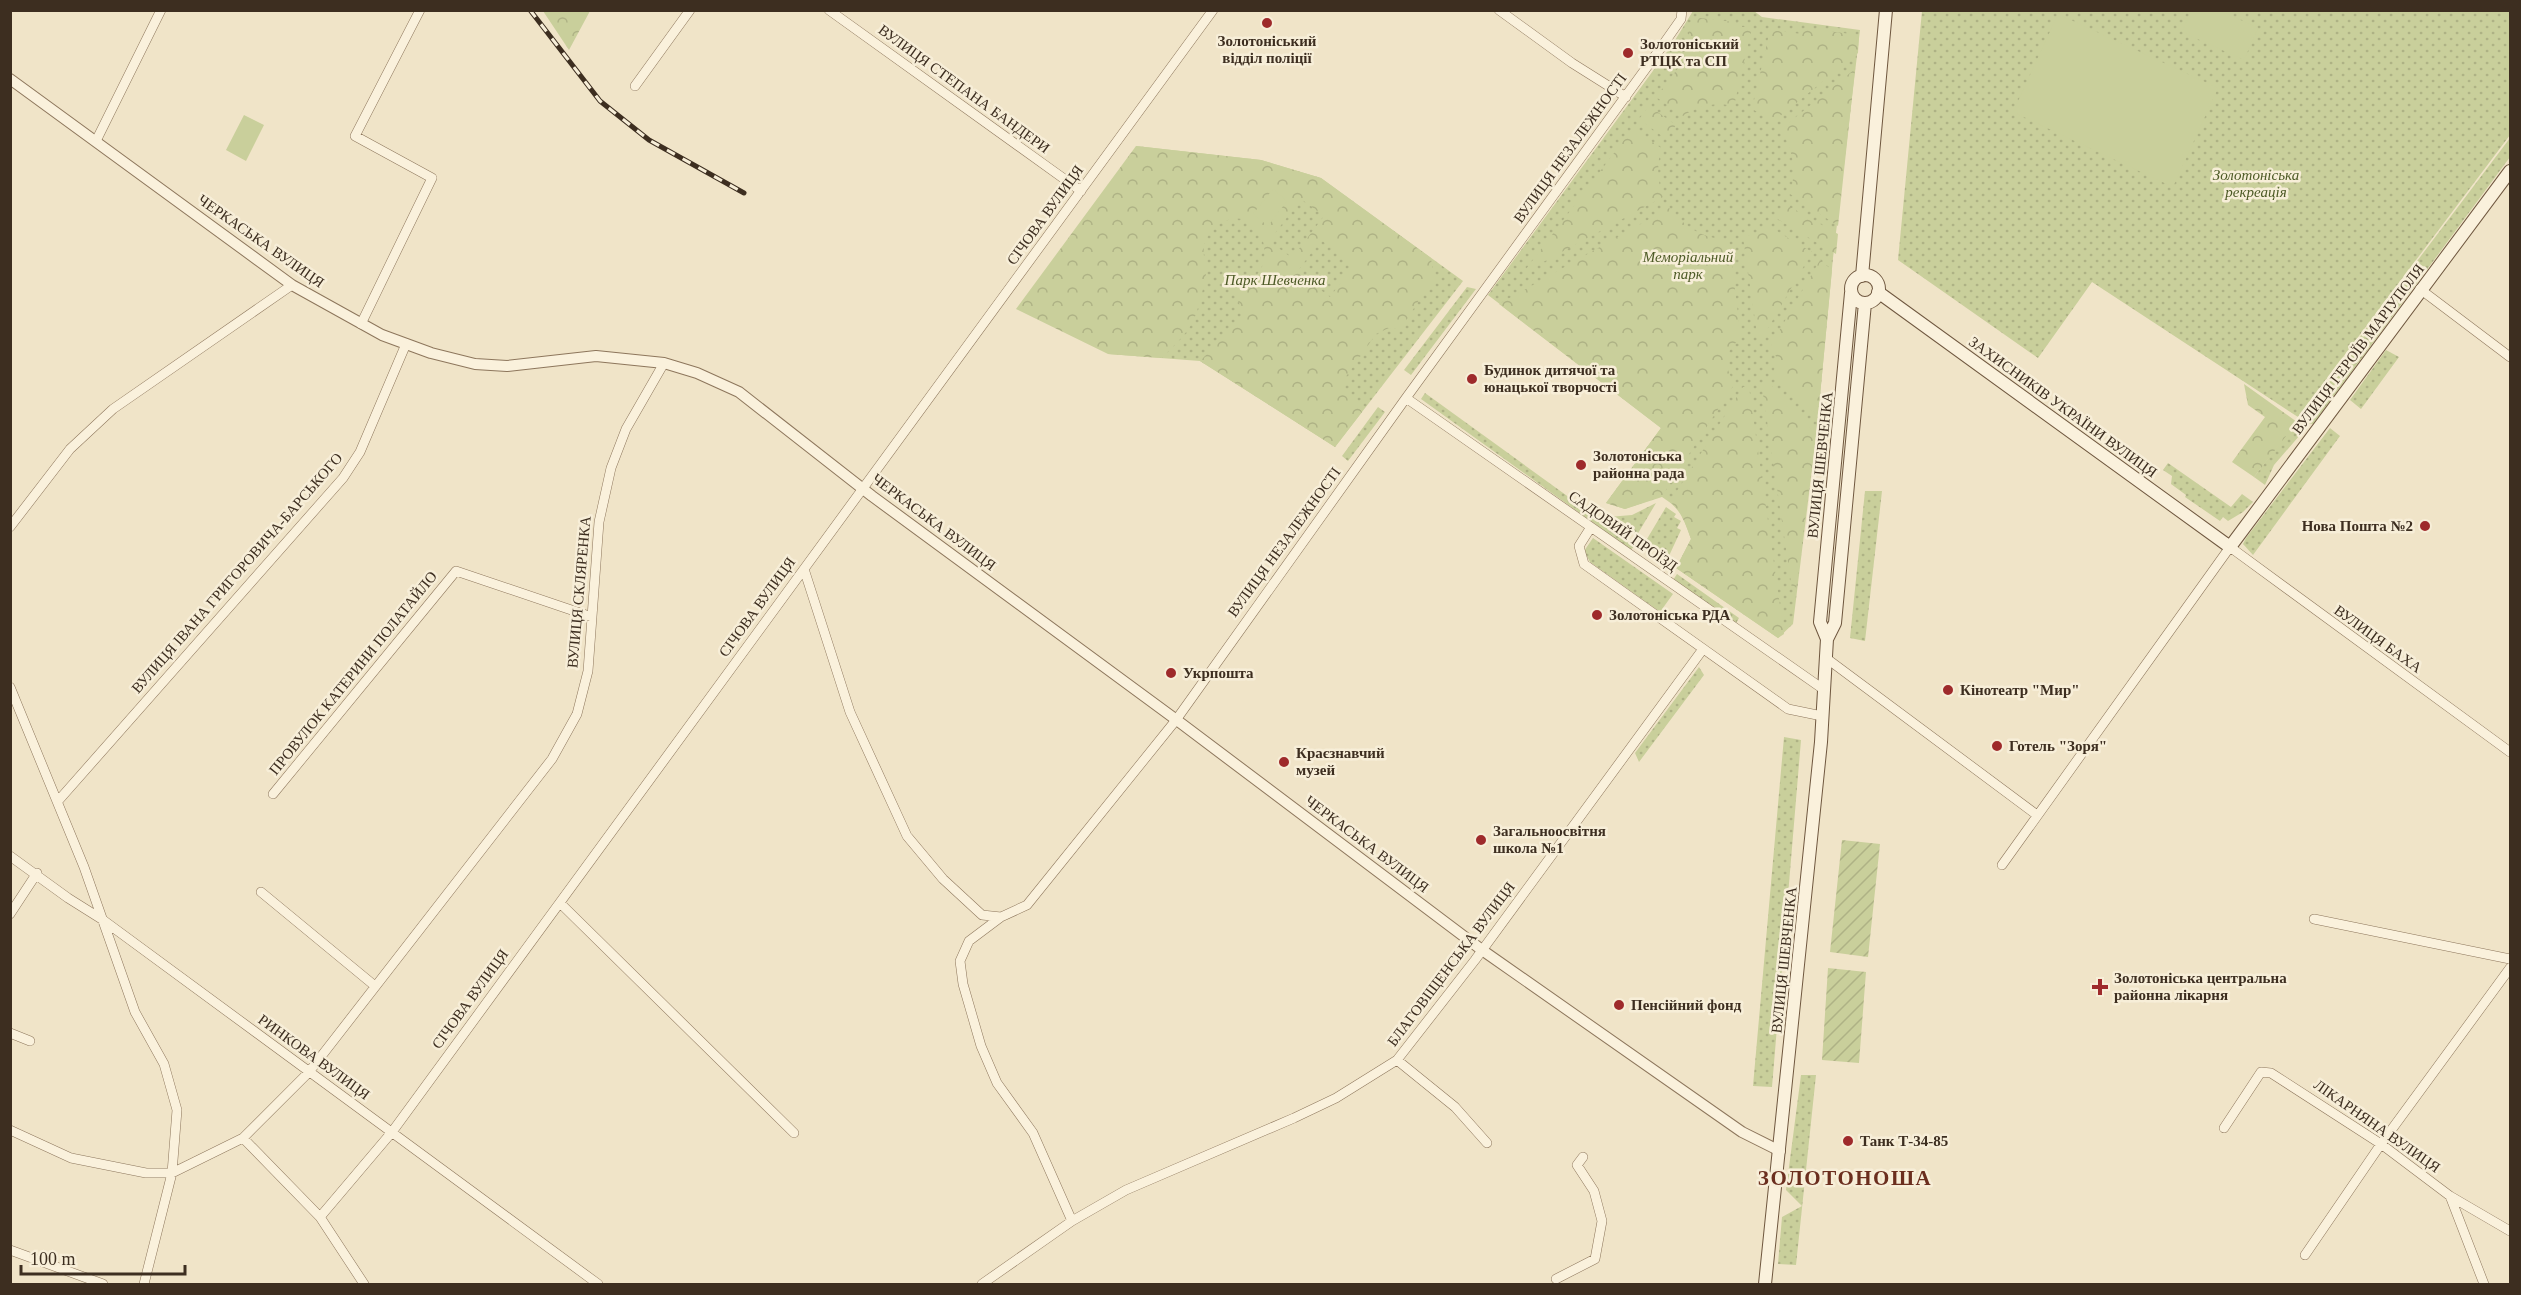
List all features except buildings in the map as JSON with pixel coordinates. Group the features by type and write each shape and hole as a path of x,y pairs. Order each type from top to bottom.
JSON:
{"main road":[{"path":"1862,276 1874,279 1878,292 1874,300 1865,303 1856,300 1851,293 1852,284 1862,276 1886,10"},
{"name":"ВУЛИЦЯ ГЕРОЇВ МАРІУПОЛЯ","path":"2230,547 2511,171"},
{"name":"ЗАХИСНИКІВ УКРАЇНИ ВУЛИЦЯ","path":"1878,292 2230,547"},
{"name":"ВУЛИЦЯ ШЕВЧЕНКА","path":"1827,639 1820,622 1851,293"},
{"name":"ВУЛИЦЯ ШЕВЧЕНКА","path":"1765,1284 1822,716 1827,639 1835,622 1865,303"}],"street":[{"path":"96,141 161,10"},
{"path":"361,324 432,178 355,136 420,10"},
{"path":"635,86 690,10"},
{"name":"ВУЛИЦЯ СТЕПАНА БАНДЕРИ","path":"829,10 1081,191"},
{"name":"СІЧОВА ВУЛИЦЯ","path":"320,1217 392,1132 1213,10"},
{"path":"1499,10 1572,63 1626,97"},
{"name":"ВУЛИЦЯ НЕЗАЛЕЖНОСТІ","path":"1072,1221 1033,1133 997,1083 981,1046 963,984 960,961 969,941 1000,917 1027,905 1176,720 1406,398 1626,97 1681,19 1682,10"},
{"name":"ЧЕРКАСЬКА ВУЛИЦЯ","path":"10,79 292,285 361,324 406,344 476,364 507,366 596,356 664,363 697,373 739,392 863,488 1482,950 1742,1132 1780,1151"},
{"path":"10,527 70,449 113,409 292,285"},
{"path":"2421,289 2511,357"},
{"name":"ВУЛИЦЯ ІВАНА ГРИГОРОВИЧА-БАРСЬКОГО","path":"58,801 343,478 360,452 406,344"},
{"name":"ВУЛИЦЯ СКЛЯРЕНКА","path":"172,1173 243,1138 309,1072 552,759 577,714 588,671 599,522 611,468 626,429 664,363"},
{"name":"САДОВИЙ ПРОЇЗД","path":"1406,398 1823,689"},
{"path":"1591,527 1579,546 1584,564 1788,709 1822,716"},
{"path":"2002,865 2230,547"},
{"name":"ВУЛИЦЯ БАХА","path":"2230,547 2511,752"},
{"path":"804,569 850,712 907,836 943,879 982,915 1000,917"},
{"name":"ПРОВУЛОК КАТЕРИНИ ПОЛАТАЙЛО","path":"273,794 456,571 592,617"},
{"name":"БЛАГОВІЩЕНСЬКА ВУЛИЦЯ","path":"982,1284 1072,1221 1126,1190 1254,1136 1331,1100 1397,1060 1482,950 1703,649"},
{"path":"1826,658 2037,815"},
{"path":"10,687 58,801 135,1012 164,1064 177,1110 172,1173 144,1284"},
{"name":"РИНКОВА ВУЛИЦЯ","path":"10,856 103,920 598,1284"},
{"path":"10,914 37,873"},
{"path":"261,892 375,986"},
{"path":"560,903 794,1132"},
{"path":"2314,919 2511,959"},
{"path":"2305,1255 2381,1144 2511,968"},
{"path":"10,1033 30,1041"},
{"path":"1397,1060 1455,1107 1487,1143"},
{"name":"ЛІКАРНЯНА ВУЛИЦЯ","path":"2224,1128 2247,1097 2261,1072 2271,1073 2381,1144 2450,1196 2511,1231"},
{"path":"10,1130 71,1158 147,1173 172,1173"},
{"path":"243,1138 320,1217 364,1284"},
{"path":"1556,1279 1595,1259 1602,1221 1594,1191 1577,1166 1583,1157"},
{"path":"2450,1196 2484,1284"},
{"path":"10,1250 103,1284"}],"green space":[{"path":"543,11 590,11 569,50"},
{"name":"Меморіальний парк","path":"1693,11 1754,11 1762,17 1860,30 1833,258 1817,428 1793,624 1778,638 1676,568 1691,539 1681,515 1668,501 1662,497 1625,509 1606,503 1661,428 1488,295 1672,45"},
{"name":"Золотоніська рекреація","path":"1922,11 2510,11 2510,135 2298,417 2092,282 2038,358 1898,260"},
{"path":"2191,11 2221,11 2258,28 2244,60 2182,32"},
{"path":"2058,14 2218,88 2173,187 2013,112"},
{"path":"1692,17 1742,23 1742,27 1752,27 1734,106 1707,105 1683,116 1656,97 1685,59"},
{"path":"1804,28 1859,35 1858,53 1774,121 1752,109 1770,30 1802,34"},
{"path":"1855,69 1838,226 1790,194 1793,161 1781,129"},
{"path":"1649,106 1676,125 1666,139 1639,119"},
{"path":"244,115 264,125 246,161 226,150"},
{"path":"1633,128 1661,148 1658,173 1663,197 1523,273"},
{"path":"2510,138 2510,157 2313,424 2298,422 2306,428 2274,465 2265,485 2254,477"},
{"name":"Парк Шевченка","path":"1136,146 1261,160 1321,178 1463,281 1335,447 1200,361 1108,354"},
{"name":"Парк Шевченка","path":"1136,146 1261,160 1321,178 1431,258 1434,282 1424,292 1401,329 1389,328 1376,334 1345,378 1344,387 1362,412 1335,447 1200,361 1245,316 1229,281 1247,281 1258,273 1264,261 1264,246 1259,232 1250,222 1236,219 1219,224 1209,234 1204,251 1207,269 1196,314 1186,332 1162,358 1108,354 1016,309","holes":["1301,199 1324,216 1292,258 1269,241","1321,240 1354,265 1330,297 1297,272"]},
{"path":"1273,189 1287,201 1268,226 1253,214"},
{"path":"1785,204 1838,234 1836,254 1776,218"},
{"path":"1669,208 1695,231 1710,237 1729,240 1741,339 1731,349 1727,359 1728,371 1735,383 1662,496 1625,509 1606,503 1661,428 1499,304"},
{"path":"1768,226 1812,252 1763,337 1757,334 1743,237 1758,233"},
{"path":"1820,260 1832,270 1818,416 1773,374 1777,359 1771,345"},
{"path":"1467,287 1476,289 1411,375 1404,370"},
{"path":"2386,350 2399,357 2361,409 2350,400"},
{"path":"1768,382 1816,434 1796,590 1792,589 1762,387"},
{"path":"2244,384 2297,422 2254,477 2232,462 2265,417 2248,405"},
{"path":"1743,387 1749,387 1784,634 1778,638 1676,568 1691,539 1681,514 1670,502"},
{"path":"1425,393 1635,545 1631,550 1421,399"},
{"path":"1378,407 1385,412 1348,461 1342,456"},
{"path":"2330,428 2340,436 2253,555 2243,544 2246,538"},
{"path":"2168,463 2231,507 2242,494 2253,502 2243,512 2228,521 2223,517 2220,521 2185,497 2186,495 2171,484 2172,476 2163,470"},
{"path":"1865,491 1882,491 1865,641 1850,638"},
{"path":"1656,503 1637,535 1608,517 1632,515"},
{"path":"1666,507 1676,514 1674,517 1681,521 1677,528 1681,530 1668,558 1644,544"},
{"path":"1593,538 1673,594 1660,612 1590,562 1584,551"},
{"path":"1677,574 1739,618 1734,627 1671,583"},
{"path":"1699,667 1704,675 1639,762 1635,753"},
{"path":"1784,737 1801,740 1772,1087 1753,1086"},
{"path":"1842,840 1880,844 1868,957 1830,952"},
{"path":"1828,968 1866,972 1859,1063 1822,1060"},
{"path":"1801,1075 1816,1075 1796,1265 1778,1264 1782,1217 1802,1206 1786,1190"}],"railway":[{"path":"530,10 600,101 649,140 744,193"}],"place":[{"name":"Золотоніський відділ поліції","path":"1267,23"},
{"name":"Золотоніський РТЦК та СП","path":"1628,53"},
{"name":"Будинок дитячої та юнацької творчості","path":"1472,379"},
{"name":"Золотоніська районна рада","path":"1581,465"},
{"name":"Нова Пошта №2","path":"2425,526"},
{"name":"Золотоніська РДА","path":"1597,615"},
{"name":"Укрпошта","path":"1171,673"},
{"name":"Кінотеатр \"Мир\"","path":"1948,690"},
{"name":"Готель \"Зоря\"","path":"1997,746"},
{"name":"Краєзнавчий музей","path":"1284,762"},
{"name":"Загальноосвітня школа №1","path":"1481,840"},
{"name":"Золотоніська центральна районна лікарня","path":"2100,987"},
{"name":"Пенсійний фонд","path":"1619,1005"},
{"name":"Танк Т-34-85","path":"1848,1141"}],"district":[{"name":"ЗОЛОТОНОША","path":"1845,1178"}]}
